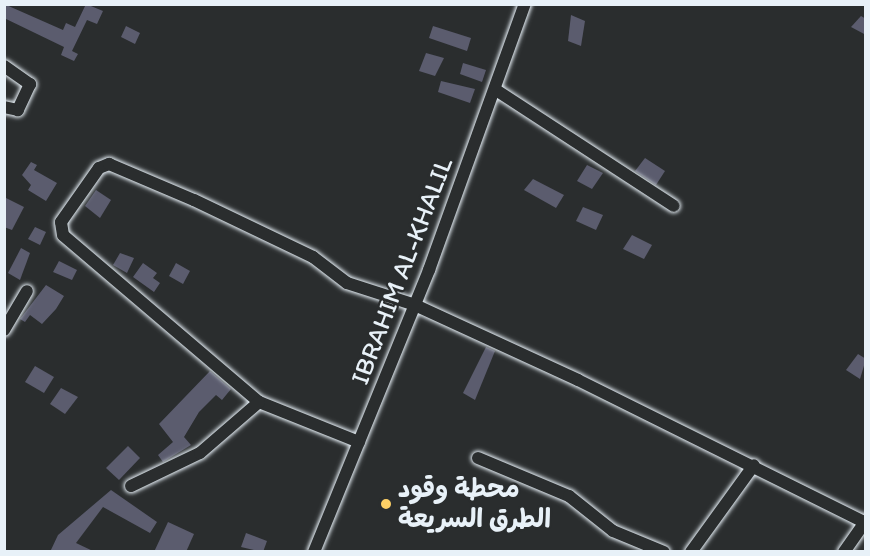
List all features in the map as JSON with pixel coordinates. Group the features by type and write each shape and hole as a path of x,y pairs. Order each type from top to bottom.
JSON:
{"street":[{"name":"IBRAHIM AL-KHALIL","path":"314,552 415,305 496,90 525,4"},
{"path":"4,66 30,84 18,110 4,107"},
{"path":"496,90 674,206"},
{"path":"359,442 259,402 63,236 61,222 99,168 109,164 194,200 313,257 347,284 415,305 754,465 865,521 844,552"},
{"path":"4,330 27,291"},
{"path":"131,486 200,453 259,402"},
{"path":"478,458 569,496 613,531 664,552"},
{"path":"690,552 754,465"}],"building":[{"path":"4,4 63,30 66,23 75,27 86,4 103,11 97,24 87,20 72,51 78,54 74,61 61,55 64,47 4,18"},
{"path":"571,15 585,21 581,46 568,41"},
{"path":"861,16 866,19 866,35 851,27"},
{"path":"126,26 140,33 135,44 121,37"},
{"path":"433,26 471,38 467,51 429,38"},
{"path":"426,53 444,58 435,76 419,71"},
{"path":"463,63 486,70 482,82 460,74"},
{"path":"441,81 475,89 470,103 438,92"},
{"path":"645,158 665,171 656,185 635,171"},
{"path":"31,162 37,165 34,170 57,183 46,201 28,190 31,185 22,175"},
{"path":"587,165 603,173 592,189 577,181"},
{"path":"533,179 564,195 556,208 524,190"},
{"path":"96,190 111,200 100,218 85,206"},
{"path":"4,197 24,207 12,230 4,227"},
{"path":"583,207 603,215 596,230 576,221"},
{"path":"35,227 46,232 40,245 28,239"},
{"path":"632,235 652,245 644,259 623,249"},
{"path":"21,248 30,253 20,280 8,273"},
{"path":"120,253 134,258 127,273 113,265"},
{"path":"59,261 77,270 72,280 53,272"},
{"path":"143,263 157,273 153,278 160,283 154,292 133,277"},
{"path":"176,263 190,271 183,284 169,276"},
{"path":"46,285 64,296 56,309 42,324 30,315 25,322 20,319"},
{"path":"486,347 495,351 475,400 463,393"},
{"path":"858,354 866,359 860,379 846,370"},
{"path":"35,366 54,377 44,393 25,382"},
{"path":"210,371 231,389 222,400 216,395 199,412 184,437 191,445 163,462 158,455 173,442 159,424"},
{"path":"61,388 78,397 65,414 50,404"},
{"path":"128,446 140,458 119,480 106,468"},
{"path":"111,490 157,522 150,533 103,507 76,543 95,552 50,552 58,535"},
{"path":"168,522 194,534 186,552 154,552"},
{"path":"246,533 267,541 263,552 241,547"}],"place":[{"name":"محطة وقود الطرق السريعة","path":"386,504"}]}
